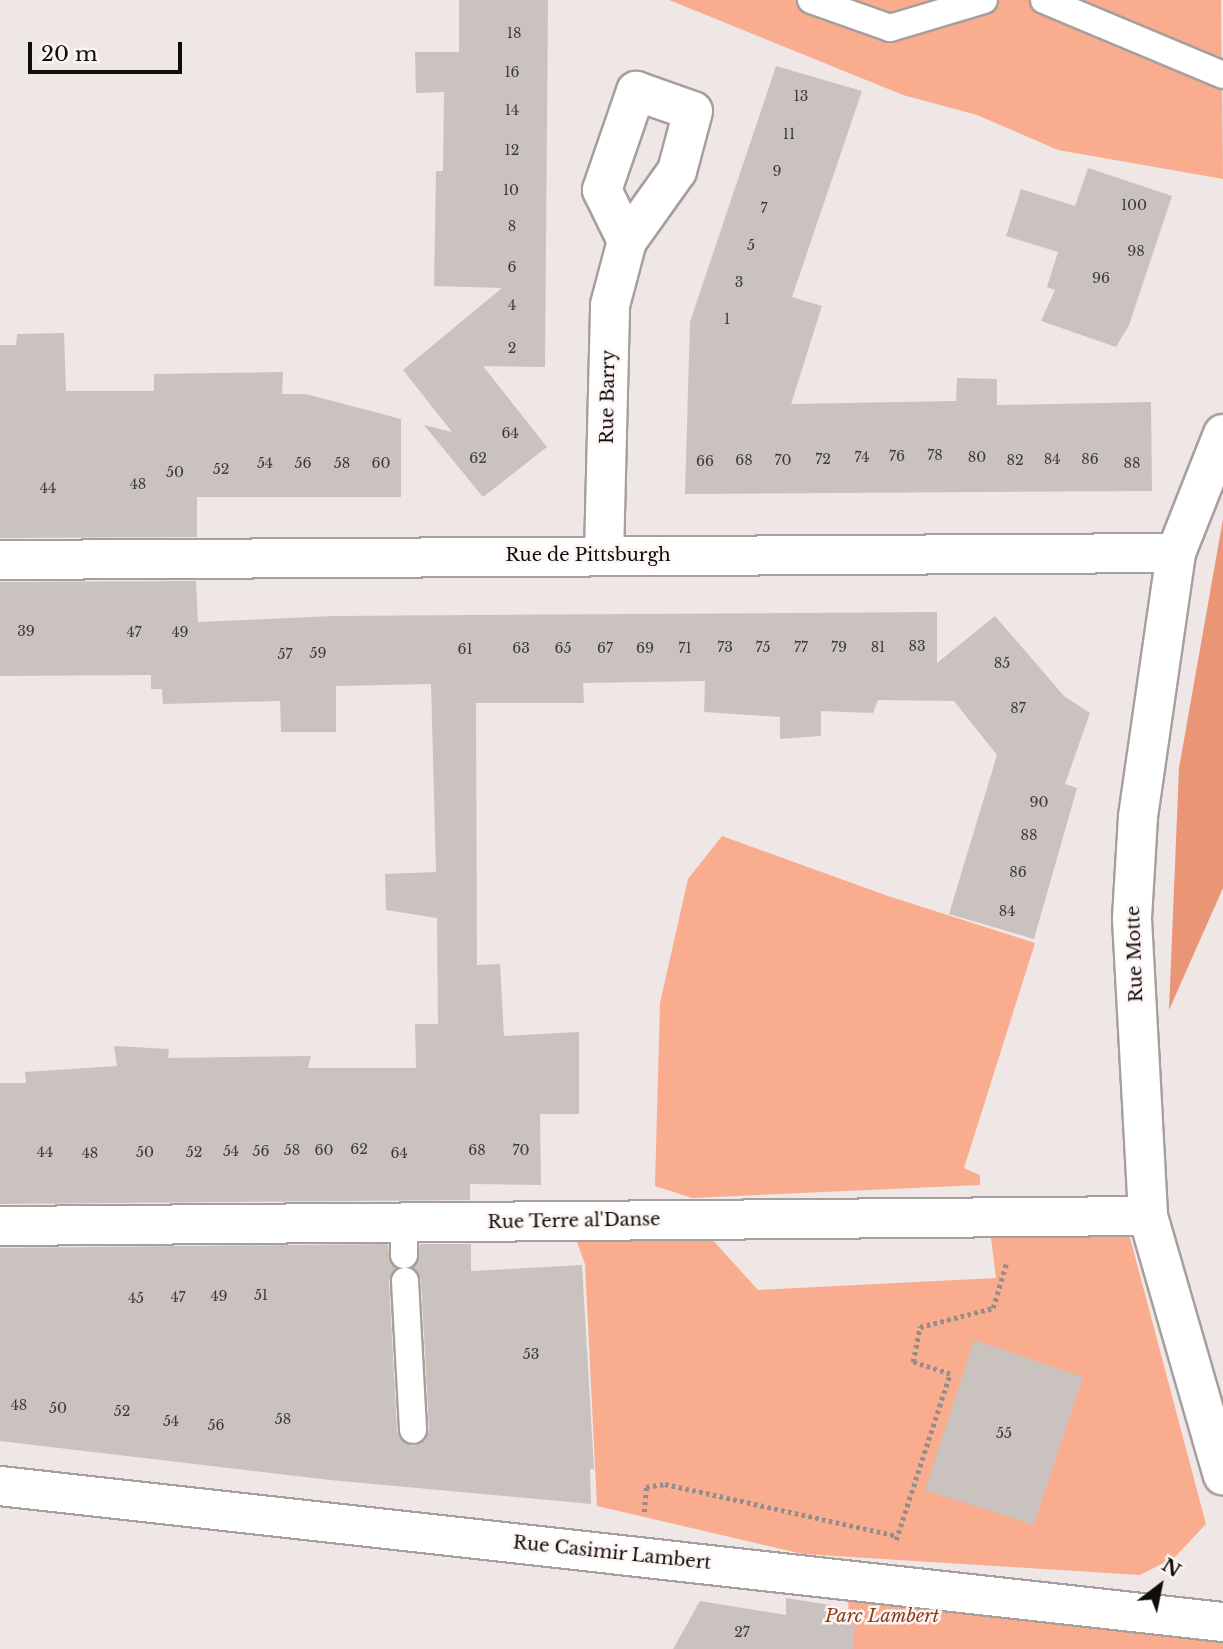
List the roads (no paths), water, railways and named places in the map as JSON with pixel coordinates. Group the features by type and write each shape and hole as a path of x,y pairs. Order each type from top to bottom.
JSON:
{"street":[{"name":"Rue Barry","path":"604,555 610,305 626,241"},
{"name":"Rue Motte","path":"1223,434 1175,553 1138,817 1132,919 1149,1216 1223,1475"},
{"name":"Rue de Pittsburgh","path":"0,560 1175,553"},
{"name":"Rue Terre al'Danse","path":"0,1226 404,1238 1006,1217 1149,1216"},
{"name":"Rue Casimir Lambert","path":"0,1486 1223,1622"}],"lane":[{"path":"811,0 890,28 984,0"},
{"path":"1044,0 1223,75"},
{"path":"405,1281 413,1430"}],"park label":[{"name":"Parc Lambert","path":"882,1616"}]}
